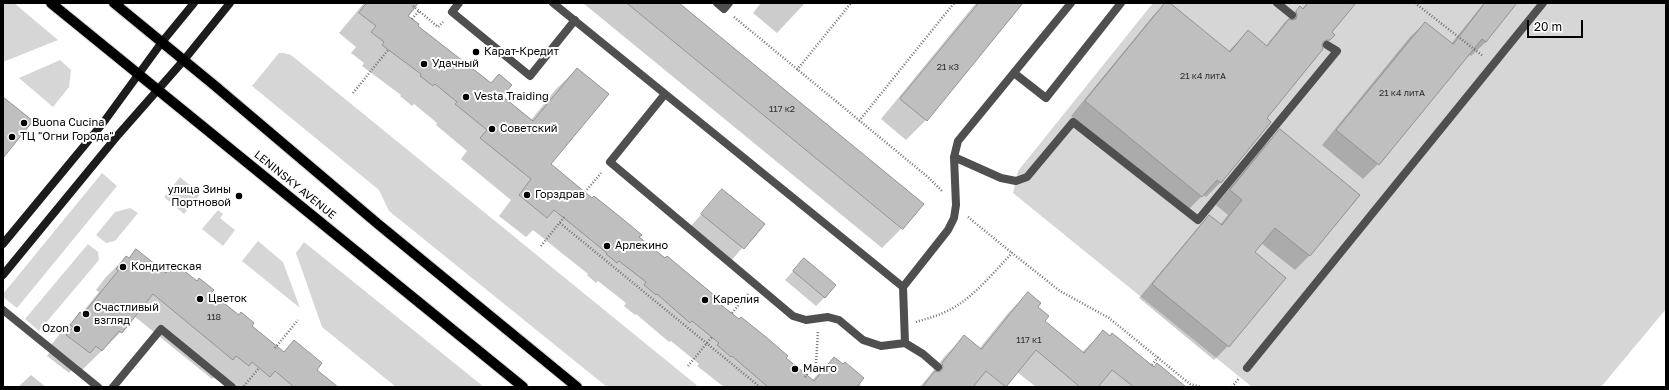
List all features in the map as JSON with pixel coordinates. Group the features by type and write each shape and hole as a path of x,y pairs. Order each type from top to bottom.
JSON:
{"main road":[{"name":"LENINSKY AVENUE","path":"51,3 523,387"},
{"name":"LENINSKY AVENUE","path":"114,3 184,60 378,224 577,387"},
{"path":"3,244 103,123 162,42 194,3"},
{"path":"3,275 118,136 184,60 230,3"}],"lane":[{"path":"459,3 452,12 530,76 575,20"},
{"path":"553,3 903,287"},
{"path":"717,3 727,6"},
{"path":"905,344 903,287 948,230 954,218 956,204 954,157 958,141 1071,3"},
{"path":"1014,73 1046,98 1121,3"},
{"path":"1277,3 1292,16"},
{"path":"1247,368 1543,3"},
{"path":"954,157 1001,178 1016,180 1027,177 1073,122 1198,220 1337,51 1327,45"},
{"path":"665,94 610,162 793,316 806,320 828,317 838,320 863,340 881,346 905,344 923,354 938,367"},
{"path":"3,310 98,387"},
{"path":"113,387 161,329 232,387"}],"path":[{"path":"797,70 851,3"},
{"path":"859,121 954,3"},
{"path":"1415,3 1493,64"},
{"path":"413,6 438,27 452,12"},
{"path":"727,6 797,70 929,178 977,225 1060,291 1109,318 1190,384 1201,387"},
{"path":"412,20 419,11"},
{"path":"353,93 388,50"},
{"path":"585,192 610,162"},
{"path":"541,246 566,216"},
{"path":"560,223 760,387"},
{"path":"905,325 942,314 959,304 974,292 1012,253"},
{"path":"732,313 756,284"},
{"path":"805,377 816,364 818,318"},
{"path":"275,348 298,320"},
{"path":"688,366 712,337"},
{"path":"1152,365 1158,357"},
{"path":"244,387 259,368"}],"shaded area":[{"path":"3,3 14,3 58,40 3,62"},
{"path":"1153,3 1666,3 1666,309 1601,387 1252,387 1013,193 1018,171"},
{"path":"279,53 291,55 699,387 607,387 389,211 379,190 252,86"},
{"path":"60,60 71,70 69,87 53,107 19,78"},
{"path":"102,173 117,186 17,308 3,297 3,294"},
{"path":"180,177 200,194 184,214 164,197"},
{"path":"130,208 138,213 115,241 106,243 96,235 115,212"},
{"path":"218,210 223,214 220,218 235,230 223,246 202,229"},
{"path":"258,241 283,262 300,308 242,261"},
{"path":"304,242 484,387 396,387 322,327 296,253"},
{"path":"88,244 98,252 99,260 39,331 25,319"}],"building":[{"path":"367,3 418,3 408,16 419,24 418,26 491,83 499,74 512,85 502,96 533,121 577,68 609,94 551,164 592,198 594,196 642,235 639,237 665,258 667,256 714,295 712,298 739,319 741,317 766,337 788,356 786,358 814,381 834,357 843,364 845,362 864,378 857,387 768,387 717,345 719,343 692,321 690,323 657,294 656,295 644,285 646,282 619,261 617,263 606,254 607,253 554,210 547,218 519,195 531,179 480,138 487,130 455,104 457,102 435,84 433,86 420,76 421,74 382,45 384,42 371,32 376,26 359,13"},
{"path":"627,3 679,3 924,204 903,229"},
{"path":"979,3 1023,3 927,121 900,99"},
{"path":"1165,3 1170,3 1230,52 1248,30 1267,46 1289,19 1296,19 1296,11 1300,6 1303,9 1308,3 1356,3 1332,32 1335,35 1330,40 1323,42 1323,49 1267,118 1271,122 1221,183 1217,180 1202,197 1085,101"},
{"path":"1485,3 1517,3 1486,42 1482,39 1379,165 1336,130 1425,22 1453,44"},
{"name":"ТЦ \"Огни Города\"","path":"3,97 33,121 3,158"},
{"path":"1280,129 1360,195 1310,256 1275,228 1255,252 1286,278 1229,347 1152,284 1209,215 1222,225 1242,200 1230,190"},
{"path":"722,189 765,224 744,249 701,214"},
{"path":"136,249 166,273 174,263 197,281 199,278 214,290 211,293 239,315 241,312 254,323 252,326 284,352 294,340 322,363 317,370 338,387 294,387 275,371 270,377 252,362 249,366 236,356 233,360 153,294 122,333 119,331 102,351 96,346 90,353 66,335 73,327 70,325 80,312 83,314 118,271 116,269 126,256 129,258"},
{"path":"804,258 836,285 825,298 793,271"},
{"path":"1028,292 1041,303 1038,307 1049,316 1045,321 1084,353 1103,330 1110,336 1112,333 1154,367 1157,363 1186,387 1134,387 1112,370 1098,387 1080,387 1036,350 1006,387 986,371 973,387 922,387 935,371 939,372 942,370 942,363 964,335 981,349"}],"place":[{"name":"Карат-Кредит","path":"476,52"},
{"name":"Удачный","path":"424,64"},
{"name":"Vesta Traiding","path":"466,97"},
{"name":"Buona Cucina","path":"24,123"},
{"name":"Советский","path":"492,129"},
{"name":"ТЦ \"Огни Города\"","path":"12,137"},
{"name":"Горздрав","path":"527,195"},
{"name":"улица Зины Портновой","path":"239,196"},
{"name":"Арлекино","path":"607,246"},
{"name":"Кондитеская","path":"123,267"},
{"name":"Цветок","path":"200,299"},
{"name":"Карелия","path":"705,300"},
{"name":"Счастливый взгляд","path":"86,314"},
{"name":"Ozon","path":"77,329"},
{"name":"Манго","path":"795,369"}]}
